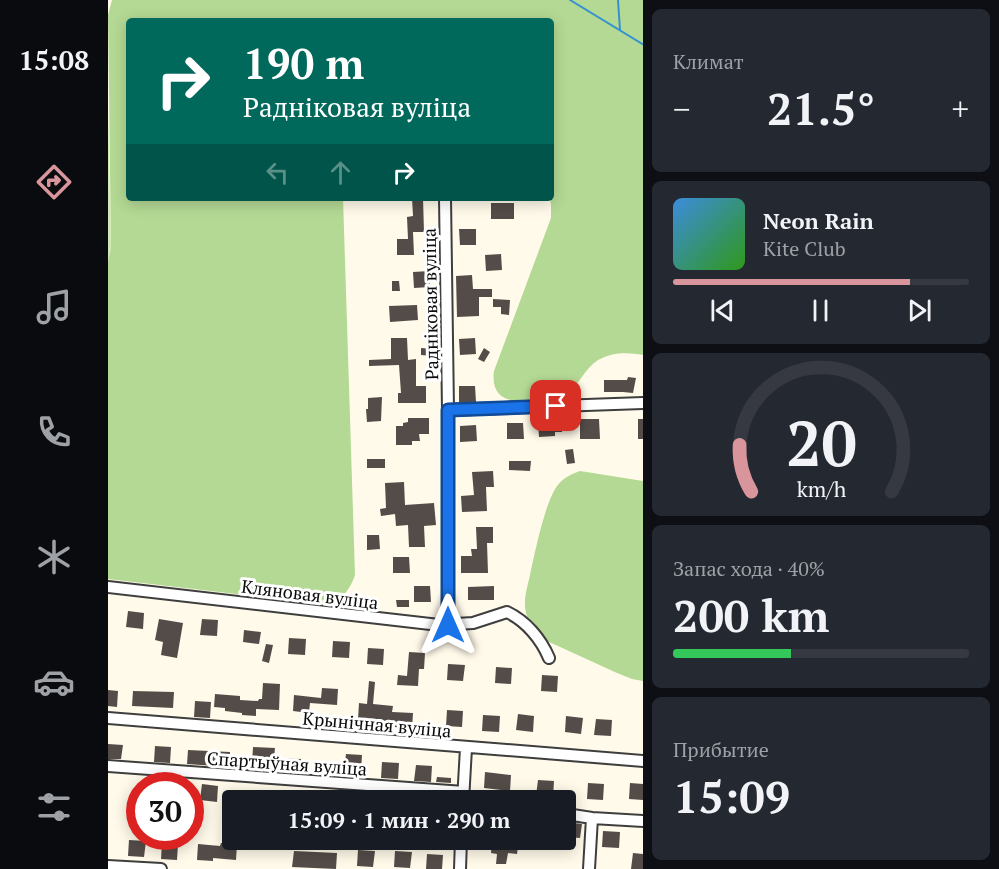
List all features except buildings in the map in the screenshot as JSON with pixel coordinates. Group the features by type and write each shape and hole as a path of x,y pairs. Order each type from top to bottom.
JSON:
{"street":[{"name":"Радніковая вуліца","path":"445,201 448,625"},
{"path":"448,410 643,403"},
{"name":"Кляновая вуліца","path":"108,587 448,625 473,623 507,612 525,623 549,658"},
{"name":"Крынічная вуліца","path":"108,718 643,761"},
{"path":"465,790 466,748"},
{"name":"Спартыўная вуліца","path":"108,766 376,790"},
{"path":"576,816 643,821"},
{"path":"590,869 592,818"},
{"path":"460,869 461,850"},
{"path":"108,866 161,869"}],"green space":[{"path":"112,0 643,0 643,355 620,353 603,357 593,364 575,387 566,394 550,400 511,400 504,398 495,388 494,371 551,218 550,201 554,201 554,18 126,18 126,201 343,201 355,575 350,586 340,598 323,604 108,579 108,261 111,248 108,15"},
{"path":"108,105 111,248 108,261"},
{"path":"580,471 643,481 643,681 617,673 547,641 532,626 527,617 525,602 527,588 545,514 559,483"}],"waterway":[{"path":"570,0 643,44"},
{"path":"618,0 620,30"}],"route":[{"path":"448,625 448,410 556,406"}]}
